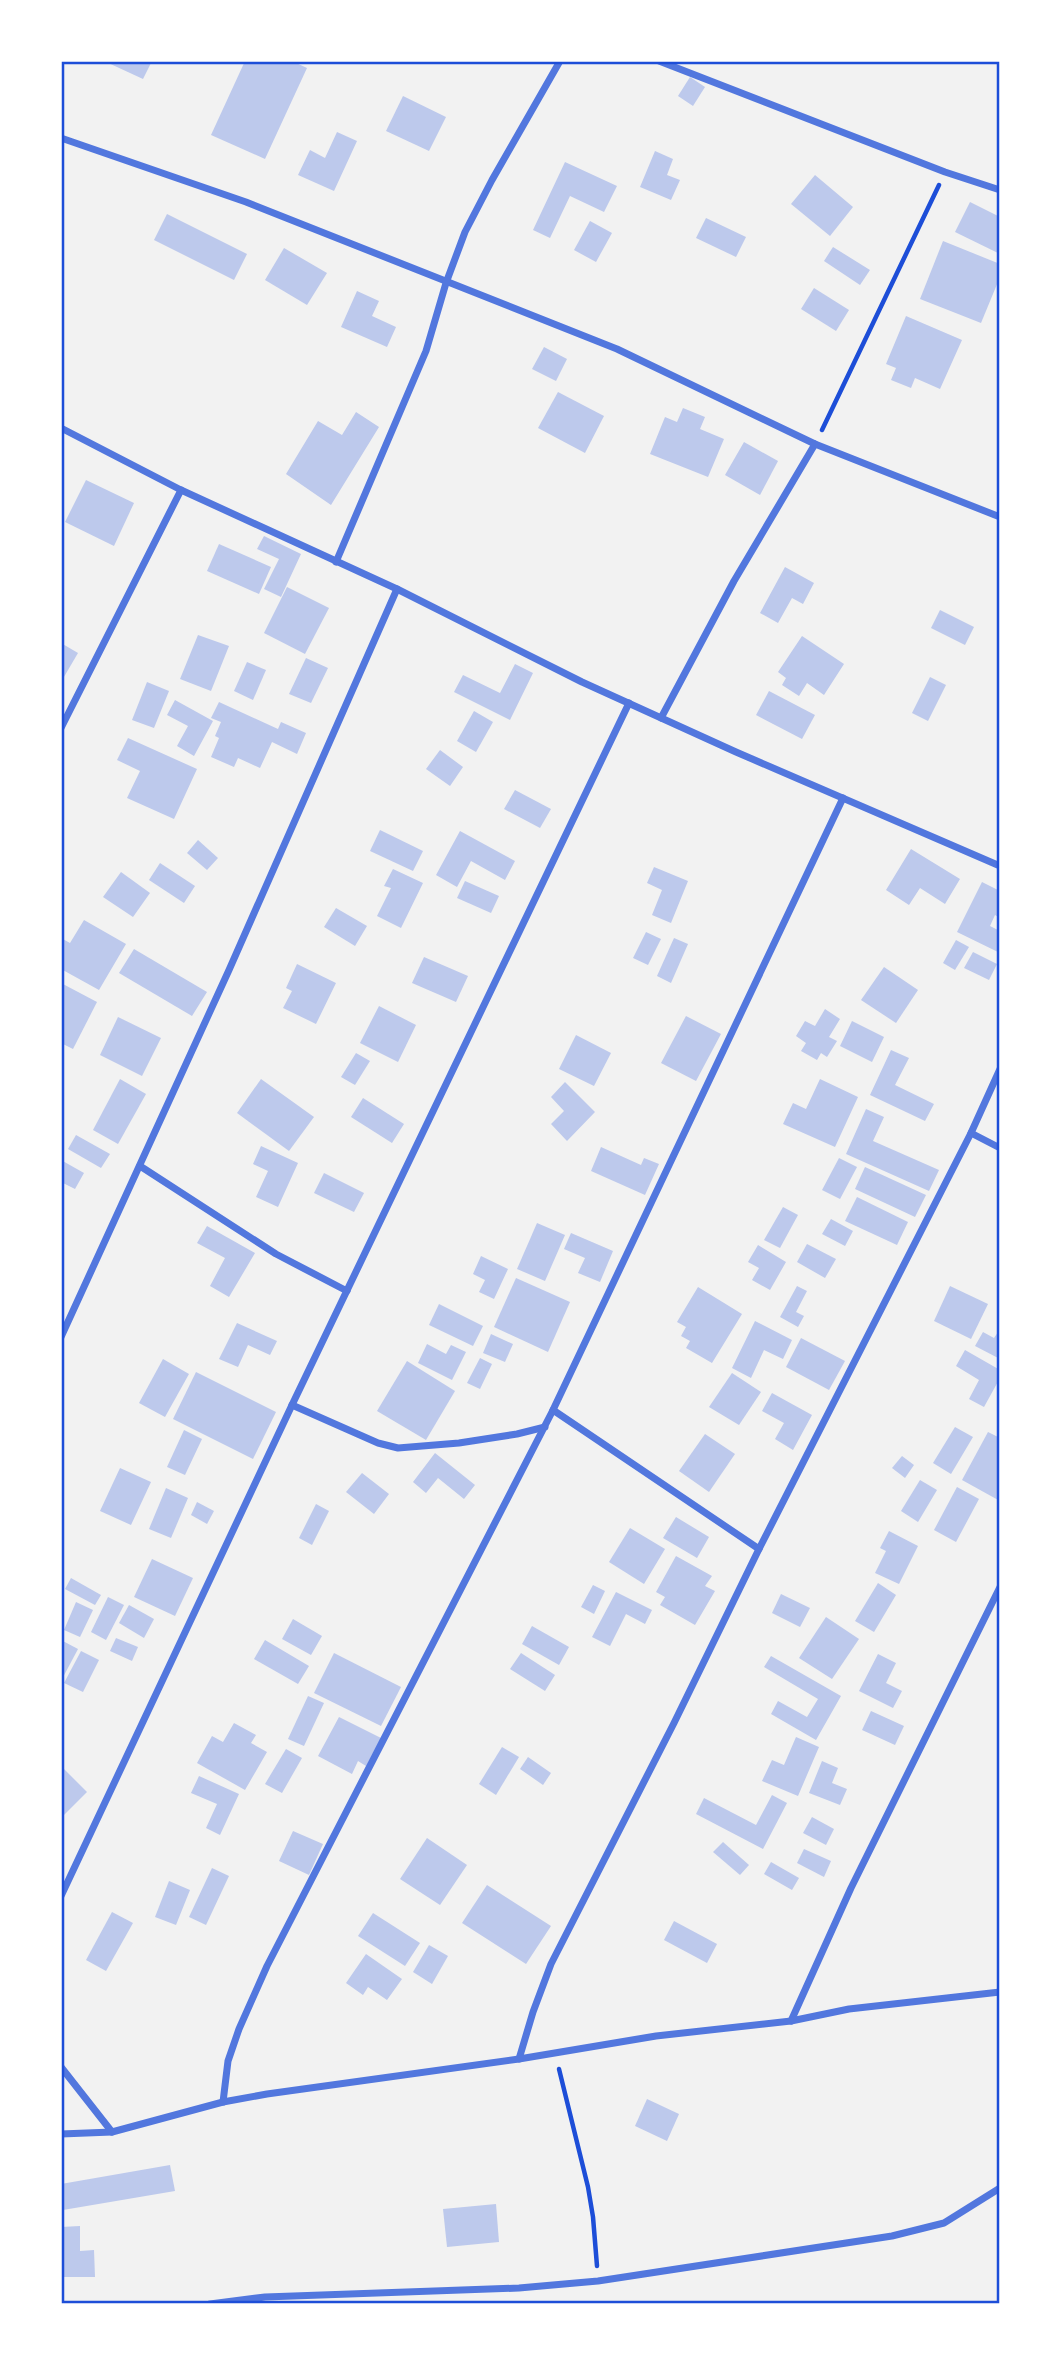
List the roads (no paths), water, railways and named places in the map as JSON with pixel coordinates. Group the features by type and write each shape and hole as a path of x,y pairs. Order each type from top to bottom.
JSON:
{"street":[{"path":"336,562 426,351 446,282 465,232 560,61"},
{"path":"659,61 945,172 1000,190"},
{"path":"61,138 246,202 617,349 815,444 1000,517"},
{"path":"61,428 181,490 397,589 661,718 1000,866"},
{"path":"661,718 734,581 815,444"},
{"path":"61,728 181,490"},
{"path":"61,1337 397,589"},
{"path":"61,1896 292,1405 629,703"},
{"path":"223,2102 231,2051 267,1966 545,1427 843,798"},
{"path":"519,2059 551,1964 971,1133 1000,1069"},
{"path":"971,1133 1000,1149"},
{"path":"140,1166 276,1254 347,1291"},
{"path":"292,1405 378,1443 398,1448 458,1443 545,1427"},
{"path":"553,1410 759,1549"},
{"path":"791,2021 851,1888 1000,1587"},
{"path":"61,2134 111,2132 223,2102 656,2036 791,2021 849,2009 1000,1992"},
{"path":"61,2067 111,2132"},
{"path":"209,2304 519,2288 598,2281 892,2236 944,2223 1000,2188"}]}
